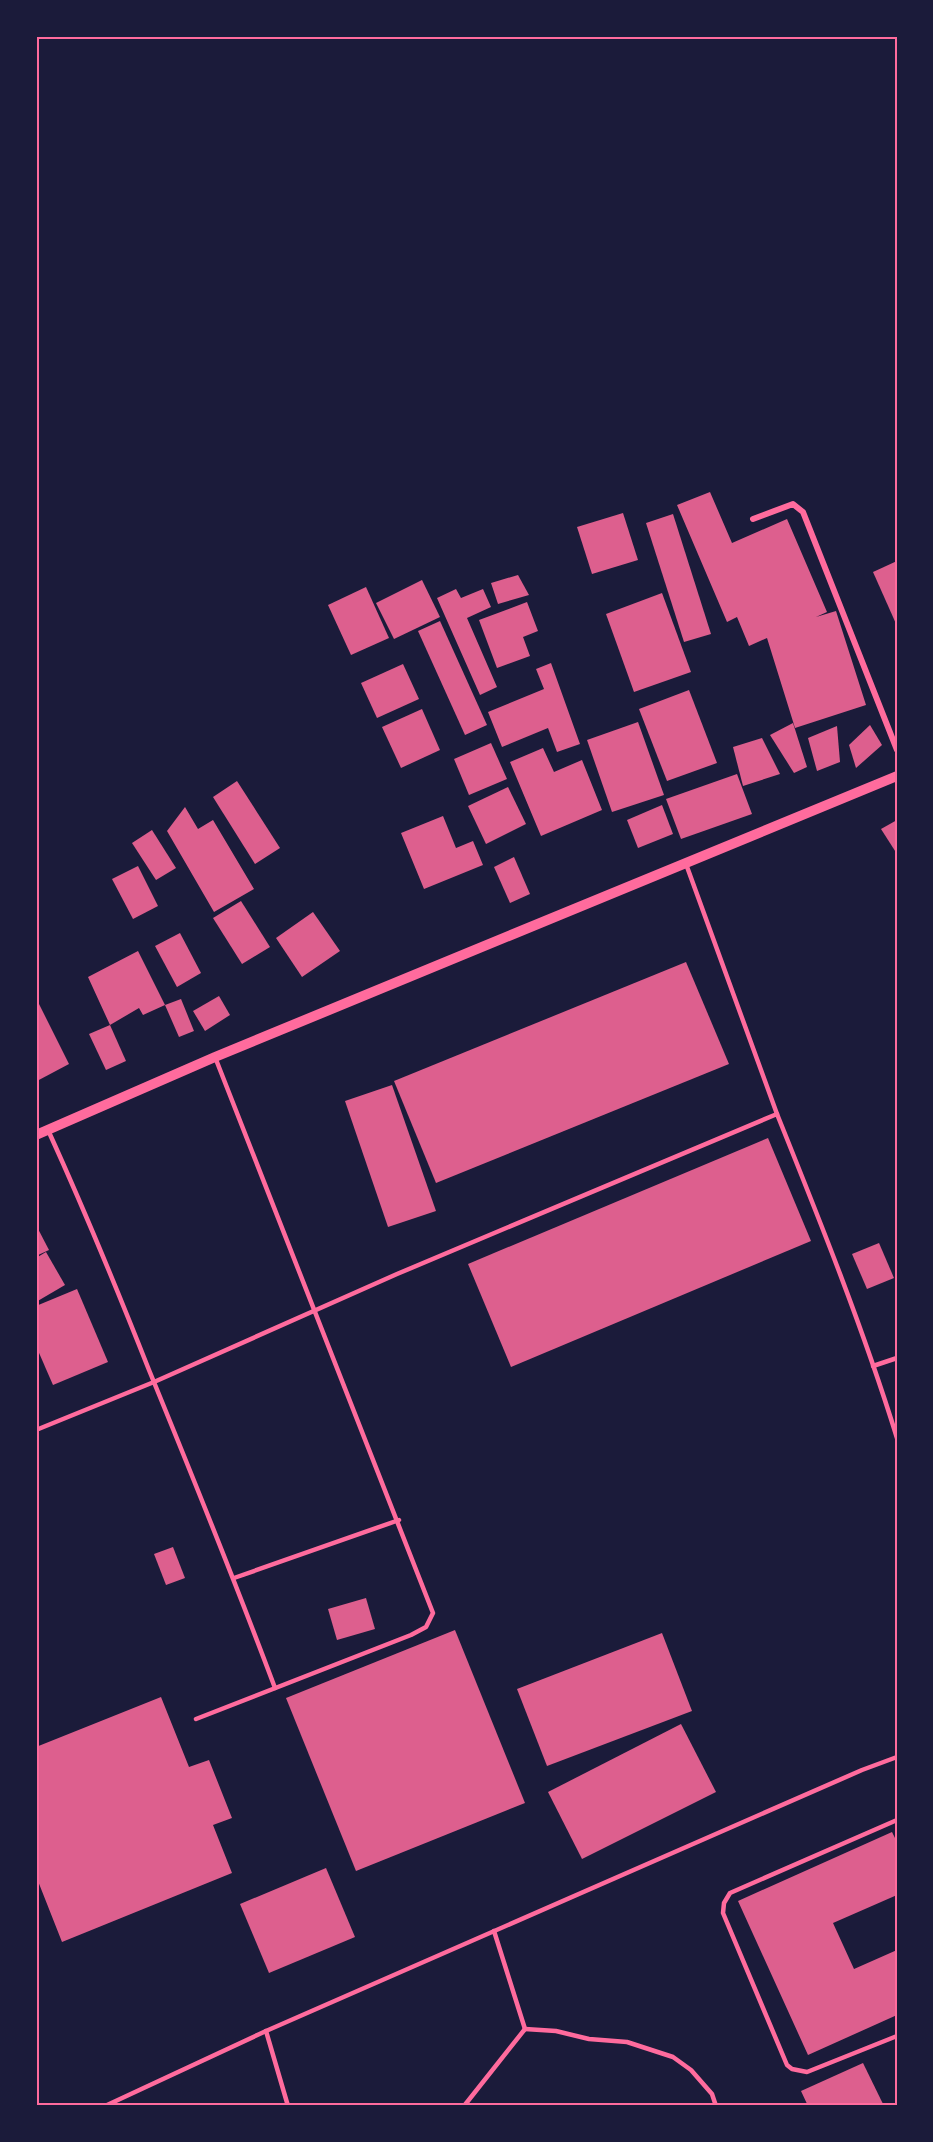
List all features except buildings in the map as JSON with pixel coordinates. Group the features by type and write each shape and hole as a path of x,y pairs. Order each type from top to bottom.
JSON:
{"street":[{"path":"753,519 793,504 803,512 897,750"},
{"path":"36,1135 215,1057 897,776"}],"lane":[{"path":"686,864 777,1114 830,1249 897,1438"},
{"path":"196,1719 411,1635 426,1627 434,1612 215,1057"},
{"path":"36,1430 154,1382 397,1274 777,1114"},
{"path":"48,1130 80,1200 234,1578 274,1688"},
{"path":"873,1366 897,1358"},
{"path":"234,1578 399,1521"},
{"path":"105,2106 266,2031 862,1770 897,1757"},
{"path":"897,1820 730,1893 724,1903 723,1913 788,2065 792,2069 807,2072 897,2036"},
{"path":"494,1932 525,2029"},
{"path":"465,2106 525,2029"},
{"path":"525,2029 556,2031 589,2038 627,2042 673,2057 691,2070 712,2094 716,2106"},
{"path":"266,2031 288,2106"}]}
